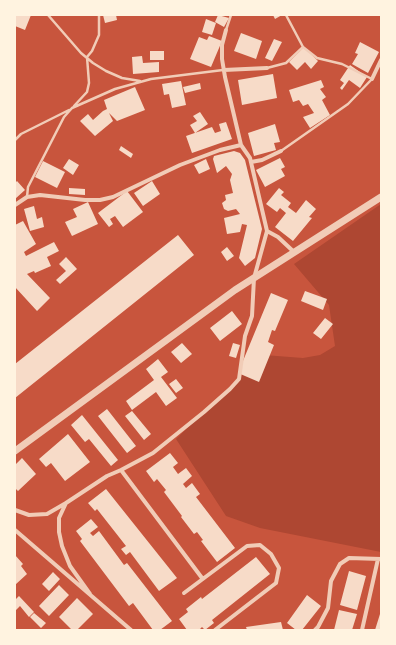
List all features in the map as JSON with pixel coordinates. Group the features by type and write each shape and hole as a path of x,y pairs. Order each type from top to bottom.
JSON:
{"street":[{"path":"15,510 29,515 47,514 66,503 107,476 153,452 230,389 239,379 245,336 252,316 254,278 267,230 251,162 241,145 224,70 222,45 226,30"},
{"path":"372,78 381,60"},
{"path":"224,70 266,68"},
{"path":"15,205 28,197 40,195 85,200 100,200 113,197 180,165 220,150 241,145"},
{"path":"251,162 262,160 281,151"},
{"path":"15,451 235,290 381,197"},
{"path":"267,230 278,237 294,252"},
{"path":"121,470 202,578"},
{"path":"66,503 60,518 59,532 62,546 70,566 90,594"},
{"path":"15,530 131,630"},
{"path":"184,593 202,578 247,546 260,545 270,554 279,568 276,583 215,630"},
{"path":"315,630 328,608 331,581 340,564 349,558 379,559 362,630"}],"lane":[{"path":"48,15 87,57 111,74 142,82"},
{"path":"28,197 28,187 64,117 87,92 89,83 87,57 92,51 99,35 99,15"},
{"path":"226,30 231,15"},
{"path":"281,151 302,138 348,104 372,78 342,64 317,58 303,47 286,15"},
{"path":"266,68 286,63 303,47"},
{"path":"15,140 21,134 115,88 142,82 224,70"}],"shaded area":[{"path":"381,204 381,552 260,528 226,516 176,439 264,355 303,358 320,355 335,346 329,305 294,264"}],"building":[{"path":"15,15 31,15 25,30 15,26"},
{"path":"103,15 116,15 117,20 105,23"},
{"path":"218,15 229,18 224,27 215,22"},
{"path":"273,15 282,15 275,19"},
{"path":"206,19 216,23 212,35 202,32"},
{"path":"241,33 262,41 256,59 234,51"},
{"path":"209,36 222,41 211,67 190,59 199,37 207,40"},
{"path":"274,39 282,42 272,61 265,58"},
{"path":"360,42 379,52 368,73 352,64 358,54 355,53"},
{"path":"304,47 318,61 311,69 305,62 297,70 289,62"},
{"path":"150,51 164,51 164,60 150,60"},
{"path":"142,56 143,63 159,62 159,72 133,74 132,57"},
{"path":"350,65 367,77 360,88 349,80 342,90 340,88 344,83 340,80"},
{"path":"273,74 277,98 242,105 238,80"},
{"path":"321,80 324,87 320,89 326,97 322,100 330,115 310,128 303,117 314,113 308,104 303,106 299,100 293,102 289,90"},
{"path":"181,81 186,105 172,108 169,94 164,95 162,84"},
{"path":"200,83 201,89 185,93 183,87"},
{"path":"135,87 145,110 117,121 109,113 113,121 95,136 80,121 88,114 93,120 107,109 104,100"},
{"path":"200,112 208,124 195,133 190,125 197,121 193,116"},
{"path":"226,122 232,139 192,153 186,136 212,127 215,133 221,131 219,124"},
{"path":"275,124 280,142 274,143 276,150 254,156 248,133"},
{"path":"121,146 133,154 131,158 119,150"},
{"path":"234,151 240,153 245,160 262,229 255,258 245,266 239,258 247,225 242,224 240,232 227,234 224,218 240,214 236,209 228,211 224,209 222,203 226,200 225,195 233,193 230,180 232,174 226,166 217,173 213,159 214,156"},
{"path":"280,158 285,167 281,169 285,176 265,187 256,170"},
{"path":"69,159 79,165 73,175 63,168"},
{"path":"206,159 210,169 199,174 194,165"},
{"path":"43,161 65,172 57,188 35,177"},
{"path":"17,181 25,190 15,199 15,183"},
{"path":"152,181 160,194 143,206 134,193"},
{"path":"69,188 85,189 85,195 69,194"},
{"path":"279,188 284,192 281,195 291,203 288,207 296,213 306,200 316,209 309,217 312,218 293,241 275,227 286,213 280,208 277,212 266,204"},
{"path":"127,191 143,212 123,227 115,216 110,219 113,224 109,227 98,213"},
{"path":"88,202 98,224 72,236 65,222 77,217 73,209"},
{"path":"34,206 37,219 42,217 44,227 30,231 24,209"},
{"path":"23,221 36,244 24,252 26,256 54,242 59,251 47,257 51,266 35,273 34,271 27,274 50,298 37,311 15,287 15,225"},
{"path":"178,235 194,255 15,398 15,364"},
{"path":"227,247 234,256 227,261 221,252"},
{"path":"66,257 77,269 60,284 56,280 66,271 59,264"},
{"path":"305,291 327,299 323,310 301,301"},
{"path":"271,293 288,300 275,331 272,330 268,342 274,345 259,382 238,373"},
{"path":"232,311 242,324 220,341 210,328"},
{"path":"325,318 333,324 321,339 313,333"},
{"path":"182,343 192,354 181,363 171,352"},
{"path":"233,343 240,345 236,358 229,356"},
{"path":"158,359 168,372 161,377 177,398 166,406 156,392 132,410 126,401 154,380 146,369"},
{"path":"176,379 183,388 176,393 169,384"},
{"path":"107,409 136,446 127,453 98,416"},
{"path":"132,411 151,434 144,440 125,416"},
{"path":"82,415 118,460 111,466 89,439 85,442 71,425"},
{"path":"68,434 90,462 65,481 51,463 46,467 39,459"},
{"path":"170,453 178,463 173,467 178,474 186,468 192,476 183,484 186,488 192,483 200,494 196,497 235,548 217,562 201,541 203,540 197,532 194,534 181,517 182,516 164,492 166,490 157,479 154,482 146,471"},
{"path":"22,458 36,474 18,491 15,488 15,465"},
{"path":"106,489 177,578 159,591 130,552 126,555 121,549 126,546 97,509 95,511 88,503"},
{"path":"91,519 98,527 90,533 93,536 99,531 124,565 127,563 172,621 160,630 153,630 133,603 129,606 80,541 82,539 76,531"},
{"path":"15,555 23,564 21,566 27,574 15,585"},
{"path":"256,557 270,574 212,620 214,623 205,630 202,627 199,630 187,630 179,619 188,612 186,609 201,597 202,599"},
{"path":"349,571 366,576 357,610 340,605"},
{"path":"53,572 60,579 49,591 42,584"},
{"path":"59,585 69,595 49,616 39,606"},
{"path":"307,595 321,606 302,630 296,630 287,623"},
{"path":"19,596 34,612 29,617 20,606 15,611 15,600"},
{"path":"77,598 93,614 77,630 72,630 59,617"},
{"path":"339,610 357,614 352,630 334,630"},
{"path":"34,613 46,623 41,628 30,617"},
{"path":"380,614 381,630 375,630"},
{"path":"281,622 283,630 247,630 246,627"}]}
